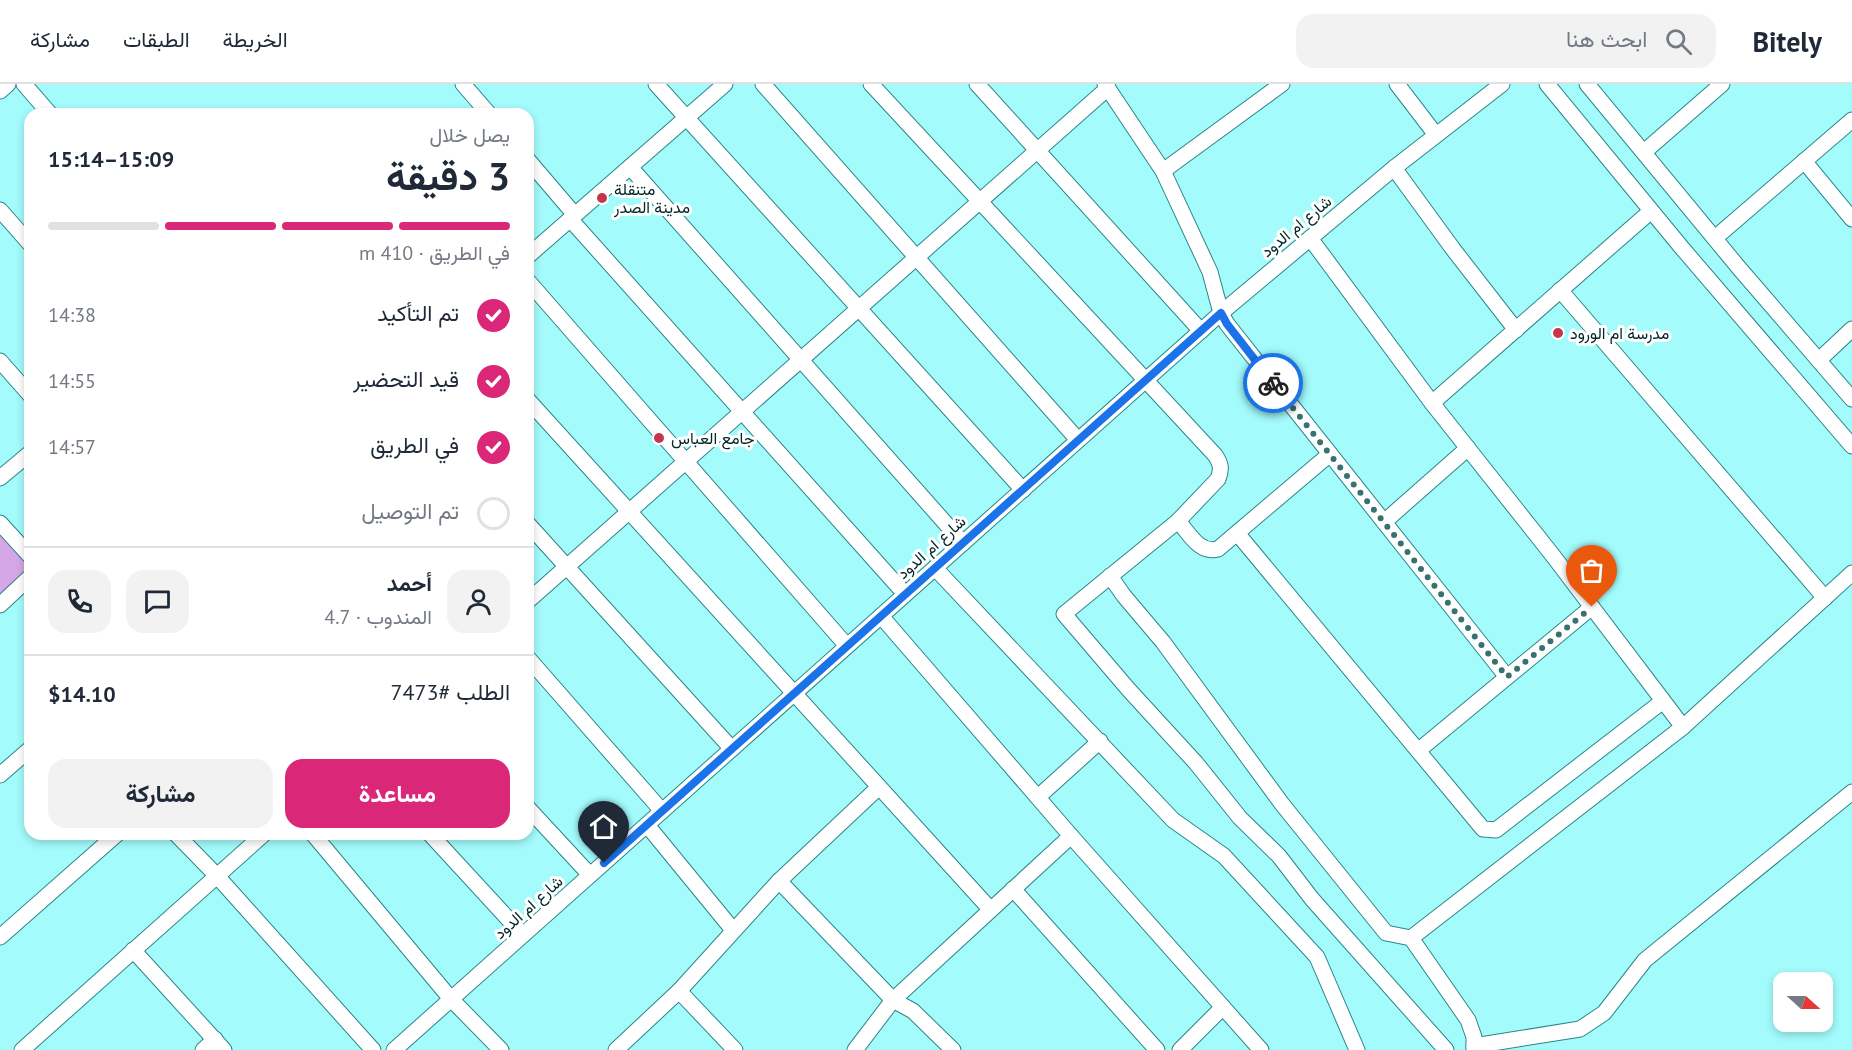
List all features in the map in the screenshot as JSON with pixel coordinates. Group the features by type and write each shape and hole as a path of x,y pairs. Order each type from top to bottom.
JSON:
{"street":[{"path":"0,91 8,84"},
{"path":"24,84 45,108"},
{"path":"463,84 484,108"},
{"path":"656,84 1023,490"},
{"path":"534,251 724,84"},
{"path":"763,84 1078,440"},
{"path":"872,84 1147,379 1221,463 1218,479 1178,521 1064,614 1196,763 1240,818 1279,856 1312,899 1446,1050"},
{"path":"977,84 1201,331"},
{"path":"1163,171 1281,84"},
{"path":"1397,84 1436,135"},
{"name":"شارع ام الدود","path":"394,1050 1221,313 1394,168 1502,84"},
{"path":"1547,84 1651,212 1852,446"},
{"path":"1587,84 1852,399"},
{"path":"1644,152 1722,84"},
{"path":"534,596 981,201 1107,86 1163,171 1210,272 1221,313 1232,331 1507,677"},
{"path":"1715,238 1852,120"},
{"path":"1804,161 1852,219"},
{"path":"630,167 963,543"},
{"path":"534,168 573,217 905,594"},
{"path":"1394,168 1516,330"},
{"path":"0,210 24,237"},
{"path":"1432,403 1651,212"},
{"path":"1310,238 1432,403 1592,607 1683,728"},
{"path":"534,288 847,646"},
{"path":"1560,290 1825,598"},
{"path":"1819,360 1852,329"},
{"path":"0,362 24,388"},
{"path":"534,407 990,909"},
{"path":"1384,522 1468,448"},
{"path":"1178,521 1202,548 1218,549 1330,454"},
{"path":"0,478 24,458"},
{"path":"0,523 24,549"},
{"path":"534,531 732,749"},
{"path":"1236,533 1483,829 1492,831 1663,701"},
{"path":"935,568 1173,820 1224,856 1317,957 1357,1050"},
{"path":"1410,938 1683,728 1852,573"},
{"path":"1110,576 1163,642 1282,804 1386,933 1410,938 1468,1020 1474,1037 1474,1048 1580,1029 1597,1019 1611,1005 1628,979 1645,960 1852,792"},
{"path":"0,605 24,583"},
{"path":"1419,750 1592,607"},
{"path":"881,616 1071,836 1261,1050"},
{"path":"534,665 662,811"},
{"path":"1038,797 1100,741"},
{"path":"0,776 24,757"},
{"path":"616,1050 679,991 779,881 879,788"},
{"path":"534,814 590,875"},
{"path":"646,825 733,930"},
{"path":"855,1050 893,1000 1071,836"},
{"path":"0,937 107,840"},
{"path":"182,840 373,1050"},
{"path":"22,1050 257,840"},
{"path":"318,840 451,999 501,1050"},
{"path":"436,840 523,935"},
{"path":"779,881 893,1000 921,1018 953,1050"},
{"path":"1013,889 1157,1050"},
{"path":"133,950 219,1045 203,1050"},
{"path":"679,991 735,1050"},
{"path":"1180,1050 1223,1007"}],"shaded area":[{"path":"0,533 24,560 24,573 0,595"}],"way so far":[{"path":"1273,383 1507,677 1592,607"}],"place":[{"name":"متنقلة مدينة الصدر","path":"602,198"},
{"name":"مدرسة ام الورود","path":"1558,333"},
{"name":"جامع العباس","path":"659,438"}],"route":[{"path":"604,863 1221,313 1273,383"}]}
